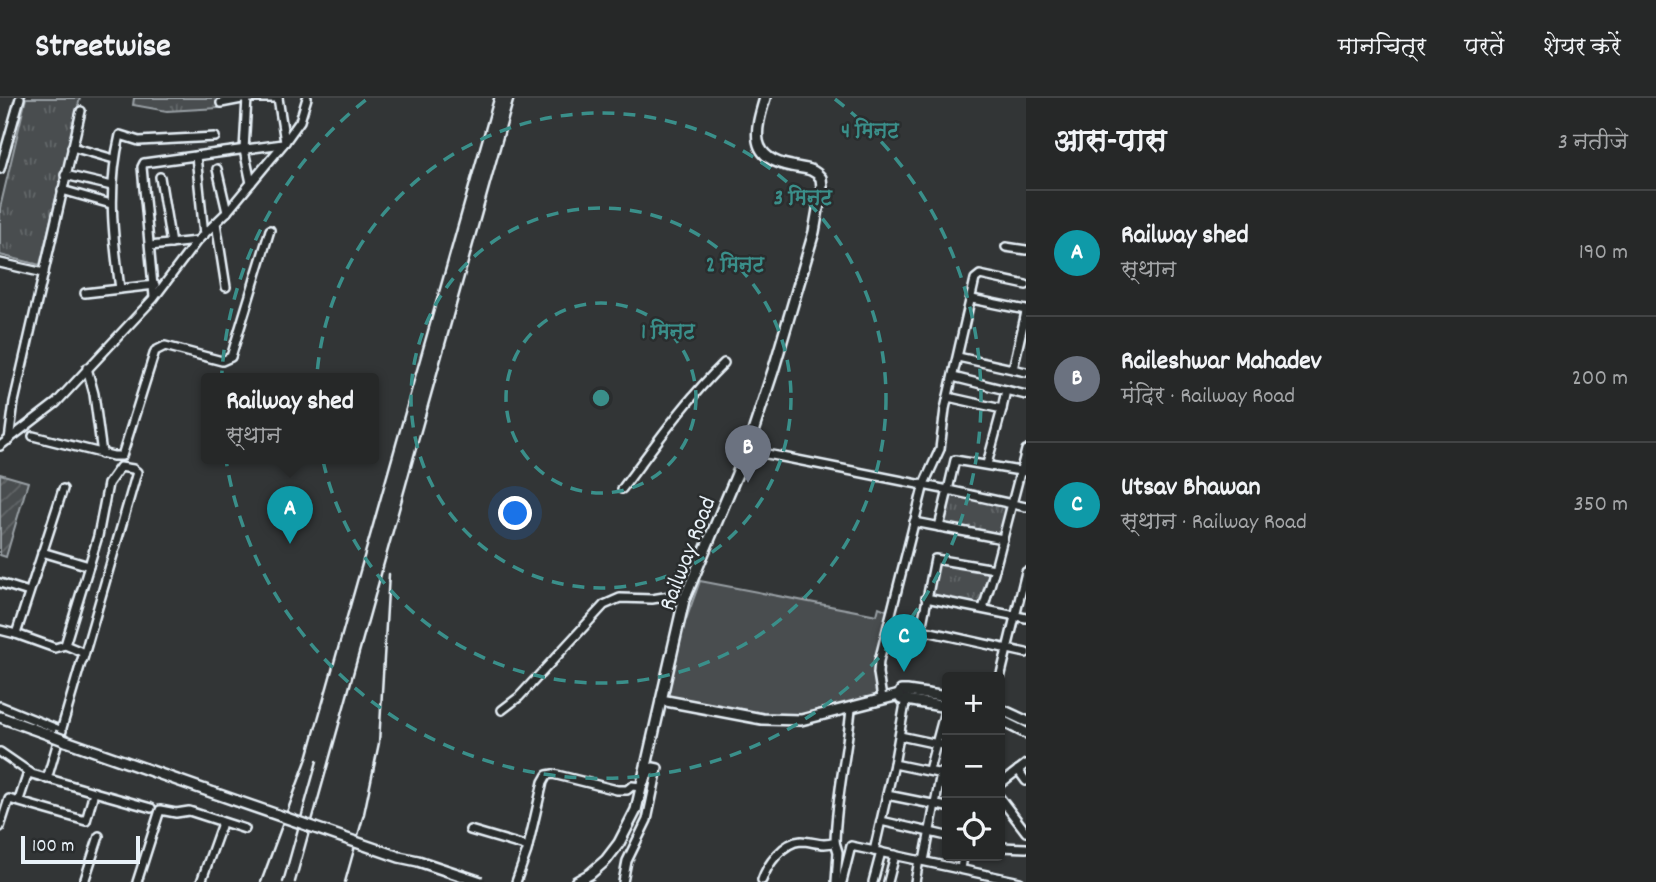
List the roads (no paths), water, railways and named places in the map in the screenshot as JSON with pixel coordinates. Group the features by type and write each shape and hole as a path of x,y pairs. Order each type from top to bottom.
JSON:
{"street":[{"path":"0,169 4,138 20,98"},
{"path":"221,103 247,98 278,98 284,143"},
{"path":"247,98 244,150 251,183"},
{"path":"0,446 56,403 154,298 197,241 227,212 284,143 300,121 307,98"},
{"name":"Railway Road","path":"576,882 606,860 619,844 636,810 684,600 747,450 814,232 822,187 821,178 810,168 790,166 772,161 763,155 756,135 765,98"},
{"path":"9,440 14,401 81,111"},
{"path":"120,289 111,204 114,159 120,135 139,141 215,137"},
{"path":"154,298 155,285 142,167 148,162 284,143"},
{"path":"72,147 114,159"},
{"path":"196,156 204,234"},
{"path":"217,169 227,212"},
{"path":"65,176 112,186"},
{"path":"160,177 170,244"},
{"path":"62,190 111,204"},
{"path":"216,223 226,288"},
{"path":"33,436 102,454 122,456 158,348 165,346 222,361 231,357 270,230"},
{"path":"150,246 197,241"},
{"path":"1006,247 1026,250"},
{"path":"0,263 44,273"},
{"path":"882,698 879,662 924,484 940,449 948,397 975,279 981,275 1026,285"},
{"path":"85,293 155,285"},
{"path":"972,299 1026,311 1013,369"},
{"path":"958,357 1026,372"},
{"path":"622,489 672,420 724,363"},
{"path":"87,368 96,404 102,454"},
{"path":"953,377 1026,395"},
{"path":"987,464 1006,390"},
{"path":"948,397 1002,409"},
{"path":"747,450 924,484 1026,507"},
{"path":"983,609 1024,472 1026,450"},
{"path":"939,527 955,460 1024,472"},
{"path":"47,779 137,472 134,469 120,467 108,484 98,536 65,645"},
{"path":"16,634 62,489"},
{"path":"914,522 1003,539"},
{"path":"42,552 89,566"},
{"path":"921,629 935,559 995,569"},
{"path":"1001,672 1026,573"},
{"path":"0,583 29,592"},
{"path":"502,710 519,697 604,605 620,598 652,599 670,596 684,600"},
{"path":"926,598 1026,618"},
{"path":"890,623 1026,653"},
{"path":"0,630 55,648 65,645 82,652 83,659"},
{"path":"661,700 751,718 781,720 801,720 904,694 942,703"},
{"path":"873,882 881,821 900,736 904,694"},
{"path":"0,706 62,731"},
{"path":"836,882 838,852 835,842 840,776 846,758 851,709"},
{"path":"1005,711 1026,721"},
{"path":"0,717 399,857 481,882"},
{"path":"929,771 942,722"},
{"path":"1005,722 1026,733"},
{"path":"900,736 942,745"},
{"path":"0,752 28,773 151,808"},
{"path":"894,764 942,774"},
{"path":"1005,780 1026,764"},
{"path":"516,881 547,775 553,774 617,790 627,790 632,786 640,791 653,767 658,768 647,820 627,861 623,882"},
{"path":"1018,770 1026,781"},
{"path":"19,800 28,773"},
{"path":"915,882 942,781"},
{"path":"0,827 9,799 86,821 94,792"},
{"path":"887,795 942,806"},
{"path":"1005,805 1026,832"},
{"path":"137,882 160,810 176,813 189,811 245,829"},
{"path":"201,882 221,826 220,821"},
{"path":"881,821 942,835"},
{"path":"470,830 528,847"},
{"path":"85,882 99,836"},
{"path":"762,880 766,870 788,846 800,841 826,846 835,842"},
{"path":"842,882 851,846 1020,882"},
{"path":"1005,847 1026,848"},
{"path":"888,882 895,855"},
{"path":"961,869 962,861"}],"railway":[{"path":"261,882 307,758 494,98"},
{"path":"295,882 514,98"},
{"path":"345,882 364,814 379,743 389,574"},
{"path":"283,882 317,761"}],"place":[{"name":"Raileshwar Mahadev","path":"748,483"},
{"name":"Railway shed","path":"290,544"},
{"name":"Utsav Bhawan","path":"904,672"}]}
